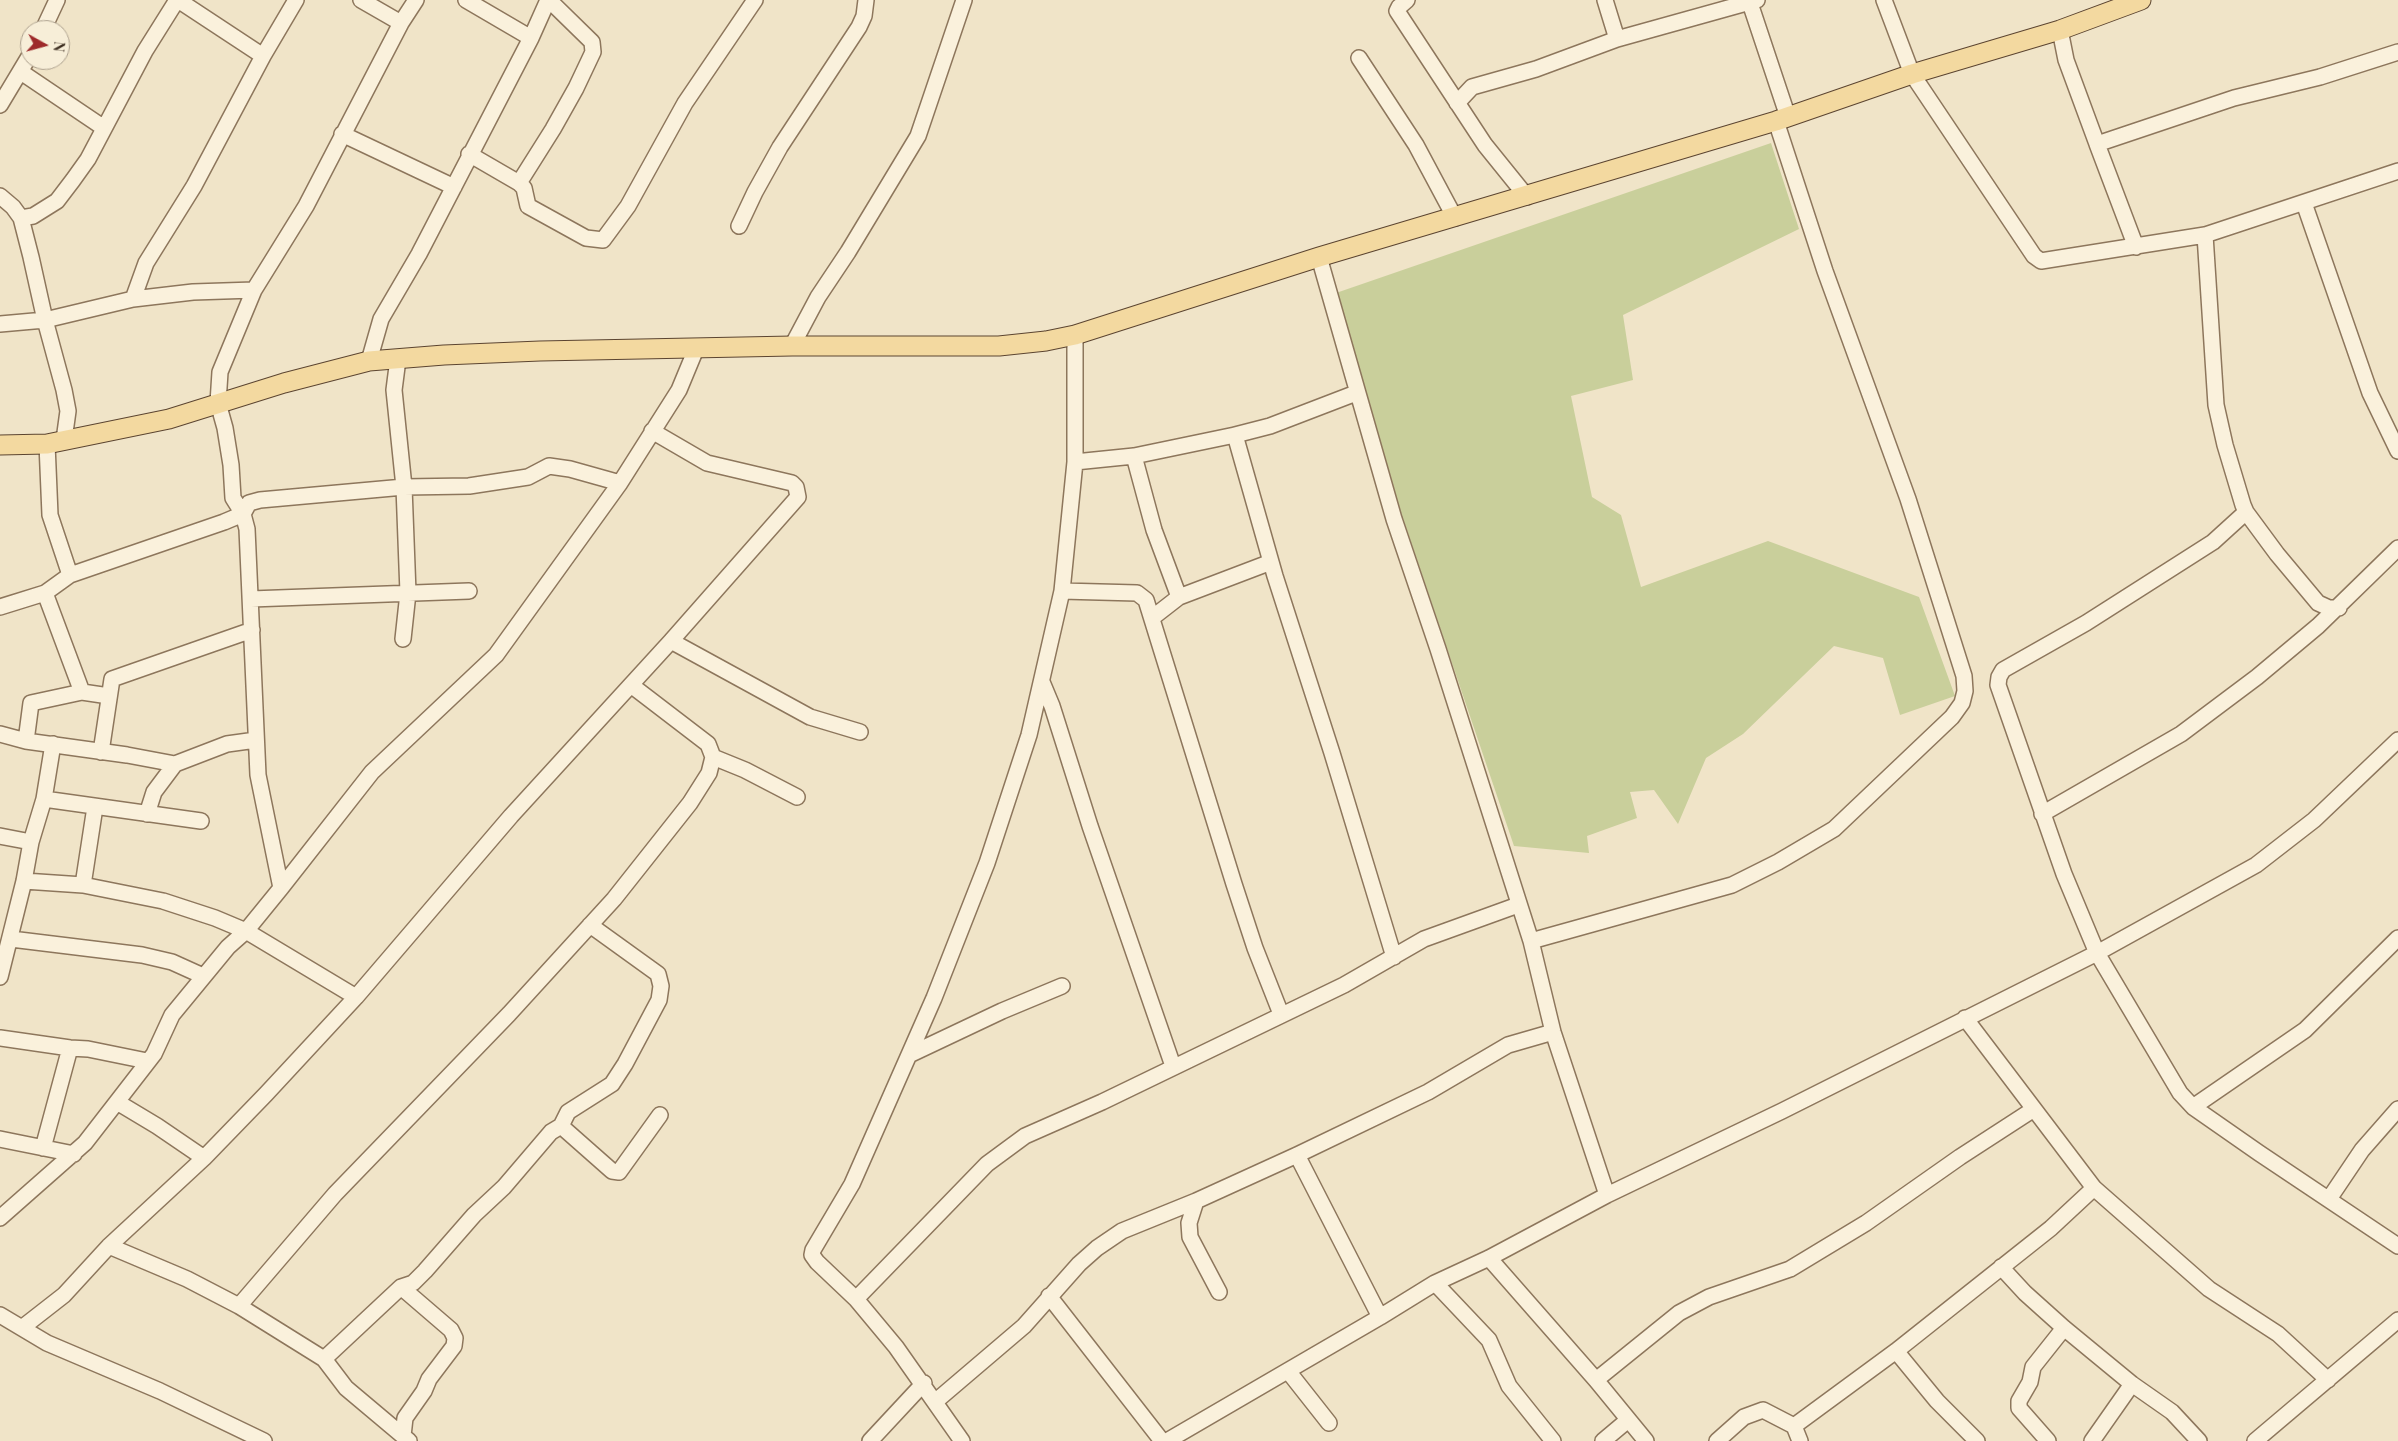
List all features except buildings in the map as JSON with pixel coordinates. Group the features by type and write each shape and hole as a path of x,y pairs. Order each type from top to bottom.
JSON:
{"main road":[{"path":"0,445 55,442 169,419 284,383 369,362 398,359 540,351 792,346 999,346 1046,341 1075,335 1319,257 1527,197 1782,119 1912,74 2060,30 2141,0"}],"street":[{"path":"21,218 33,216 57,201 88,159 146,52 177,0 263,56"},
{"path":"133,299 146,263 194,186 263,56 296,0"},
{"path":"361,0 401,23"},
{"path":"281,888 258,775 247,529 242,514 232,498 231,465 225,428 218,403 220,372 254,290 306,206 401,23 416,0"},
{"path":"466,0 531,38"},
{"path":"369,362 381,319 419,254 549,0 592,42 593,52 576,88 553,129 519,183"},
{"path":"469,154 519,183 524,188 528,206 586,238 603,240 628,206 685,103 755,0"},
{"path":"739,226 780,147 859,27 864,16 866,0"},
{"path":"792,346 818,297 848,252 918,136 935,92 964,0"},
{"path":"1407,0 1399,7 1398,11 1485,145 1527,197"},
{"path":"1605,0 1617,39"},
{"path":"1884,0 1912,74 2038,259 2049,261 2205,235 2398,171"},
{"path":"1457,103 1472,87 1536,69 1617,39 1754,1 1782,119 1825,271 1908,499 1964,676 1962,702 1952,717 1834,828 1778,862 1732,885 1532,941"},
{"path":"47,20 53,2"},
{"path":"2060,30 2066,60 2136,247"},
{"path":"2097,144 2234,98 2320,77 2398,52"},
{"path":"1359,58 1416,145 1455,218"},
{"path":"0,105 21,72 104,128"},
{"path":"342,134 454,187"},
{"path":"0,196 21,218 68,411 55,442 50,515 70,575"},
{"path":"2304,203 2370,393 2398,451"},
{"path":"2205,235 2216,404 2225,445 2246,512 2318,603 2329,608 2339,608"},
{"path":"1319,257 1356,393 1394,519 1438,649 1518,904 1532,941 1553,1032 1607,1195"},
{"path":"0,324 45,320 133,299 193,292 254,290"},
{"path":"962,1441 924,1383 856,1299 812,1255 813,1250 852,1184 934,998 986,863 1029,735 1062,591 1075,462 1075,335"},
{"path":"0,1218 74,1154 154,1054 172,1015 228,946 246,931 372,772 496,655 620,483 679,390 696,349"},
{"path":"398,359 394,390 404,487 408,593 404,639"},
{"path":"1075,462 1134,456 1235,435 1270,426 1356,393"},
{"path":"23,1327 64,1295 109,1246 204,1158 356,997 511,816 796,502 798,492 792,483 697,459 652,431"},
{"path":"1235,435 1271,562 1394,957"},
{"path":"1134,456 1154,530 1179,597"},
{"path":"0,607 45,593 70,575 192,534 242,514 249,503 260,500 404,487 469,486 528,477 549,466 570,469 620,483"},
{"path":"2246,512 2213,542 2001,673 1998,684 2064,874 2097,953 2167,1074 2193,1107 2398,1246"},
{"path":"2042,814 2181,734 2257,678 2339,608 2398,548"},
{"path":"1152,618 1179,597 1271,562"},
{"path":"251,599 469,591"},
{"path":"1062,591 1137,593 1146,600 1234,884 1255,948 1281,1014"},
{"path":"45,593 82,692"},
{"path":"2318,603 2318,626"},
{"path":"101,752 112,679 252,630"},
{"path":"671,641 810,717 860,732"},
{"path":"1042,682 1055,714 1090,826 1173,1066"},
{"path":"239,1306 335,1194 509,1014 614,899 690,803 709,773 713,758 708,744 631,685"},
{"path":"26,741 32,703 82,692 109,696"},
{"path":"0,734 26,741 175,764 227,744 256,740"},
{"path":"1174,1439 1435,1283 1489,1258 1607,1195 1782,1111 2097,953 2256,865 2314,820 2398,740"},
{"path":"0,977 6,946 24,881 31,842 44,799 53,744"},
{"path":"713,758 745,770 797,797"},
{"path":"147,814 154,792 175,764"},
{"path":"44,799 201,821"},
{"path":"83,885 95,807"},
{"path":"0,836 31,842"},
{"path":"24,881 83,885 163,901 215,918 246,931 356,997"},
{"path":"856,1299 959,1192 1010,1145 1025,1136 1102,1102 1173,1066 1344,985 1424,940 1518,904"},
{"path":"324,1359 401,1287 413,1283 425,1271 474,1215 504,1187 551,1132 561,1126 568,1112 612,1084 659,1000 661,986 658,974 590,925"},
{"path":"2193,1107 2305,1030 2398,938"},
{"path":"6,946 142,955 172,962 203,976"},
{"path":"909,1055 1002,1011 1062,986"},
{"path":"1965,1018 2094,1188 2209,1289 2278,1334 2328,1380"},
{"path":"936,1401 1024,1326 1049,1296 1097,1248 1122,1231 1196,1201 1428,1092 1508,1045 1553,1032"},
{"path":"0,1038 88,1049 147,1061"},
{"path":"43,1148 70,1048"},
{"path":"117,1102 204,1158"},
{"path":"1596,1380 1679,1313 1709,1297 1790,1269 1866,1223 1960,1157 2034,1109"},
{"path":"2329,1199 2362,1150 2398,1110"},
{"path":"561,1126 612,1171 619,1172 660,1116"},
{"path":"0,1139 74,1154"},
{"path":"1297,1155 1380,1317"},
{"path":"1794,1426 1896,1351 2051,1228 2094,1188"},
{"path":"1196,1201 1189,1223 1190,1238 1219,1292"},
{"path":"109,1246 187,1279 239,1306 324,1359 346,1388 406,1438"},
{"path":"1489,1258 1596,1380 1646,1441"},
{"path":"2001,1267 2025,1293 2064,1328 2132,1384 2167,1409 2199,1441"},
{"path":"1435,1283 1490,1340 1509,1386 1552,1441"},
{"path":"401,1287 451,1330 455,1338 454,1346 429,1379 424,1390 405,1418 406,1438"},
{"path":"1049,1296 1162,1441"},
{"path":"0,1315 47,1343 107,1367 248,1437 264,1441"},
{"path":"2255,1441 2398,1320"},
{"path":"2048,1441 2019,1408 2019,1401 2030,1382 2033,1367 2064,1328"},
{"path":"1896,1351 1937,1401 1977,1441"},
{"path":"1288,1371 1329,1423"},
{"path":"870,1441 924,1383"},
{"path":"2092,1441 2132,1384"},
{"path":"1717,1441 1744,1417 1763,1410 1794,1426 1800,1441"},
{"path":"1603,1441 1628,1420"}],"green space":[{"path":"1771,143 1799,229 1623,315 1633,380 1571,396 1592,497 1621,515 1641,587 1768,541 1919,597 1955,696 1900,715 1883,658 1834,646 1743,734 1706,758 1678,824 1654,790 1630,792 1637,818 1587,836 1589,853 1514,846 1391,483 1336,293"}]}
